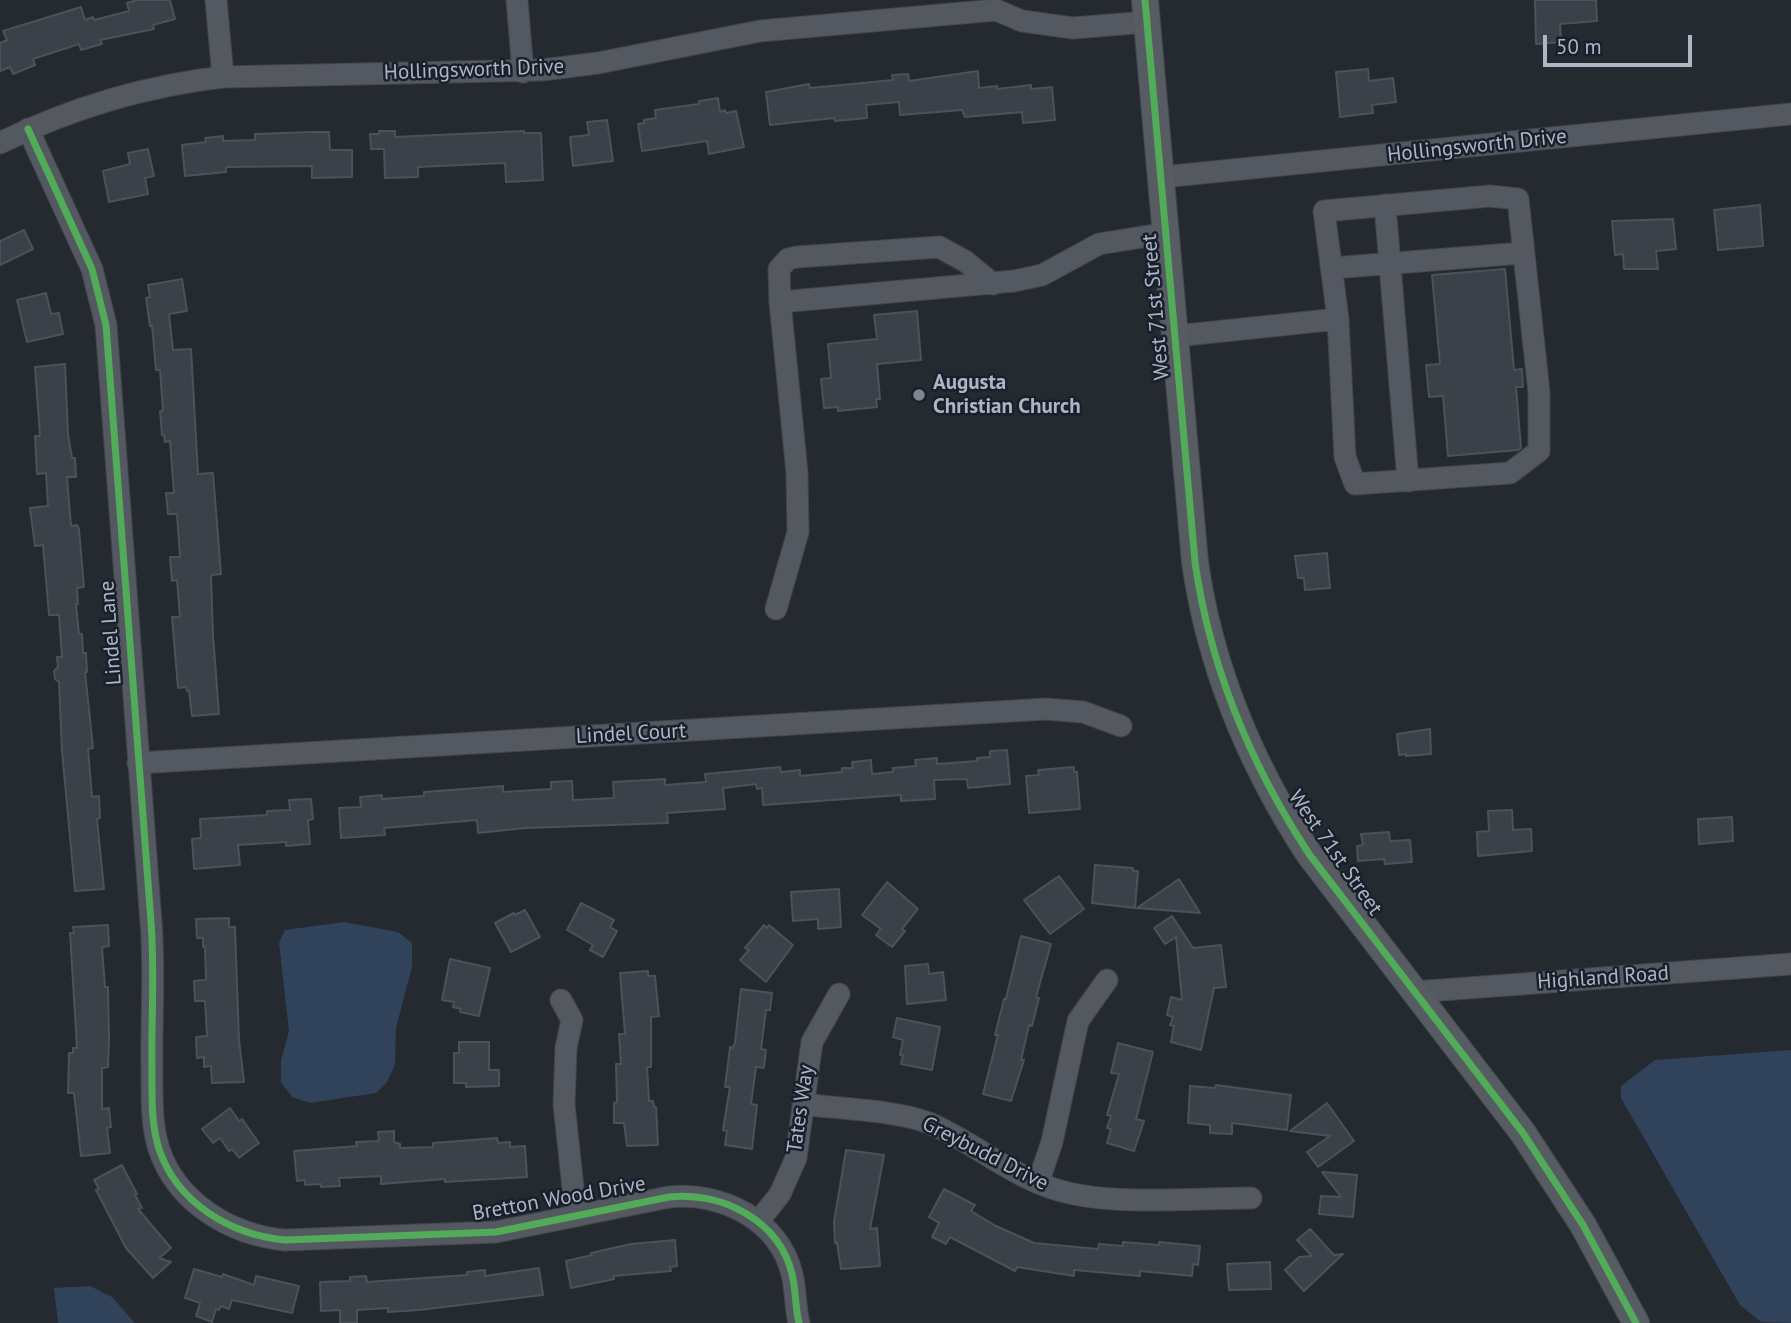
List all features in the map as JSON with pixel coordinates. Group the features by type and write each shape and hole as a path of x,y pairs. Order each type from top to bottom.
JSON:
{"main road":[{"name":"West 71st Street","path":"1146,11 1197,580 1208,633 1230,702 1255,761 1284,816 1309,854 1523,1133 1583,1225 1636,1323"}],"street":[{"path":"216,0 223,77"},
{"path":"517,0 523,72"},
{"name":"Hollingsworth Drive","path":"0,143 79,109 123,95 177,83 223,77 523,72 598,63 760,32 944,8 1002,5 1022,21 1073,28 1146,11"},
{"name":"Hollingsworth Drive","path":"1162,177 1791,114"},
{"name":"Lindel Lane","path":"28,130 92,269 106,325 151,923 152,1102 159,1149"},
{"path":"1490,195 1518,199 1524,253 1539,392 1539,451 1510,474 1355,484 1345,457 1338,319 1324,211 1490,195"},
{"path":"1385,205 1408,481"},
{"path":"780,302 1014,282 1042,275 1099,244 1167,233"},
{"path":"776,609 798,532 797,473 779,269 788,259 797,257 939,247 965,261 993,284"},
{"path":"1332,268 1524,253"},
{"path":"1176,336 1338,319"},
{"name":"Lindel Court","path":"138,763 1046,709 1083,712 1121,726"},
{"name":"Highland Road","path":"1414,992 1791,964"},
{"path":"1038,1183 1052,1142 1078,1021 1108,980"},
{"name":"Tates Way","path":"758,1222 780,1194 796,1158 812,1042 839,994"},
{"path":"561,1000 572,1020 563,1076 576,1216"},
{"name":"Greybudd Drive","path":"803,1104 906,1117 927,1123 1038,1183 1076,1195 1111,1198 1251,1198"},
{"name":"Bretton Wood Drive","path":"159,1149 182,1189 201,1208 232,1227 249,1234 276,1239 472,1234 518,1228 669,1197 691,1196 718,1200 758,1222 776,1242 787,1260 799,1323"}],"water":[{"path":"344,922 398,932 412,943 412,967 396,1028 395,1065 387,1082 376,1093 310,1103 292,1097 281,1082 281,1061 289,1031 279,943 285,930"},
{"path":"1791,1050 1791,1323 1761,1322 1740,1305 1621,1098 1621,1086 1655,1060"},
{"path":"90,1286 112,1297 135,1323 58,1323 54,1288"}],"building":[{"path":"137,0 170,0 175,19 153,25 154,29 100,40 102,44 81,50 79,44 33,59 35,65 13,74 10,67 0,71 0,43 7,40 3,31 81,7 85,20 93,17 94,20 129,11 127,3"},
{"path":"1535,0 1596,0 1597,21 1560,24 1561,42 1536,44"},
{"path":"1368,69 1369,81 1393,78 1396,102 1372,105 1373,113 1340,117 1336,72"},
{"path":"978,71 979,88 1031,85 1031,89 1052,87 1055,120 1023,123 1022,112 965,117 962,110 900,115 899,102 866,105 867,118 835,121 834,118 770,125 766,92 809,84 810,88 893,80 892,75 908,74 909,81"},
{"path":"718,98 720,112 736,111 744,147 709,154 707,141 642,151 638,124 656,118 655,110 699,104 699,101"},
{"path":"607,120 613,161 573,166 570,137 589,135 587,122"},
{"path":"379,131 395,131 395,137 524,131 541,133 543,180 506,182 505,163 418,167 418,177 385,178 384,149 371,149 370,134 379,134"},
{"path":"329,132 330,150 352,150 352,177 312,178 312,166 226,167 226,172 185,176 182,145 206,142 205,138 223,136 223,141 255,140 255,134"},
{"path":"148,149 154,176 145,178 148,194 109,202 103,171 130,164 128,153"},
{"path":"1760,205 1763,246 1718,250 1714,210"},
{"path":"1673,219 1676,249 1656,251 1658,269 1624,269 1623,254 1615,255 1612,221"},
{"path":"24,230 33,249 0,265 0,241"},
{"path":"1505,269 1514,370 1522,369 1523,387 1516,387 1521,448 1448,456 1443,396 1429,397 1426,365 1440,364 1432,275"},
{"path":"182,279 187,311 169,314 173,350 191,349 198,474 213,473 221,574 211,575 219,714 192,716 189,691 186,687 178,688 172,617 180,617 177,580 172,581 170,557 180,557 177,514 168,514 166,493 174,493 170,441 165,442 162,435 160,370 156,370 152,325 150,326 146,298 150,297 148,285"},
{"path":"46,293 51,314 59,313 63,334 27,342 17,300"},
{"path":"917,311 921,360 877,364 880,399 876,399 877,407 838,411 838,407 824,408 821,379 831,378 828,344 877,339 874,315"},
{"path":"65,364 68,434 72,458 75,458 76,477 67,477 71,526 77,525 79,529 84,587 77,588 76,604 79,634 82,634 83,653 86,653 85,672 93,748 88,749 92,797 99,796 100,818 97,819 104,889 75,891 62,751 59,682 55,679 54,671 58,667 57,657 62,657 59,615 49,615 43,545 35,546 30,508 48,506 46,473 37,474 35,436 40,436 35,367"},
{"path":"1327,553 1330,588 1305,590 1304,578 1298,578 1295,556"},
{"path":"1430,729 1431,754 1399,755 1397,734"},
{"path":"1007,750 1010,784 968,788 967,779 934,780 935,799 901,801 901,795 763,805 762,788 757,789 756,784 723,788 725,809 667,813 668,823 525,828 478,833 477,820 384,828 385,835 341,838 339,808 361,807 360,797 382,795 382,799 424,796 424,792 503,786 503,792 551,789 551,782 572,781 573,800 614,798 613,782 665,779 665,785 706,782 705,774 780,767 781,772 800,770 800,776 842,772 842,768 853,768 852,762 871,760 872,774 893,772 893,768 916,766 915,760 937,758 937,764 977,761 977,758 990,757 990,751"},
{"path":"1074,767 1074,772 1077,772 1080,809 1029,813 1026,776 1039,775 1038,770"},
{"path":"311,799 313,819 308,820 310,844 286,846 286,842 238,845 240,865 194,869 192,839 201,838 200,819 267,815 267,811 290,810 289,800"},
{"path":"1512,810 1513,830 1531,829 1532,851 1478,856 1477,832 1489,831 1488,811"},
{"path":"1732,817 1733,841 1699,844 1698,819"},
{"path":"1389,832 1390,841 1410,840 1412,862 1385,864 1384,859 1358,861 1357,846 1363,845 1361,834"},
{"path":"1095,865 1133,868 1133,871 1138,871 1135,908 1092,903"},
{"path":"1059,876 1084,909 1050,934 1024,900"},
{"path":"1179,879 1200,913 1137,908"},
{"path":"887,882 918,909 892,947 876,935 881,929 862,915"},
{"path":"839,889 841,927 818,929 818,919 793,921 791,892"},
{"path":"581,903 614,920 610,927 617,931 603,957 590,950 593,945 567,930"},
{"path":"525,910 540,937 511,952 495,923"},
{"path":"1172,916 1193,948 1221,945 1226,987 1214,988 1201,1050 1171,1042 1174,1026 1170,1025 1173,1017 1167,1015 1171,997 1182,1000 1176,937 1165,944 1154,928"},
{"path":"229,918 229,927 235,927 239,1040 244,1082 212,1083 211,1066 204,1067 204,1057 197,1058 196,1037 207,1036 205,1001 195,1001 194,981 206,980 205,947 203,938 197,938 196,919"},
{"path":"108,925 109,946 102,947 105,987 108,987 109,1039 108,1067 102,1068 102,1109 109,1108 111,1127 107,1128 110,1153 81,1156 74,1093 68,1093 69,1053 73,1053 73,1048 77,1048 70,933 74,933 73,927"},
{"path":"764,925 767,928 769,925 793,945 766,982 740,960 749,950 745,948"},
{"path":"1021,936 1051,944 1036,997 1039,998 1032,1026 1029,1025 1021,1060 1024,1060 1011,1101 983,1094 998,1035 995,1035"},
{"path":"450,959 490,968 479,1016 460,1012 461,1009 453,1007 454,1002 442,1000"},
{"path":"928,964 929,974 943,972 946,1000 907,1004 905,966"},
{"path":"648,971 648,976 655,976 659,1016 651,1017 651,1067 647,1067 649,1101 653,1101 656,1107 658,1145 627,1146 624,1123 614,1123 614,1103 617,1102 616,1064 621,1064 619,1034 625,1034 620,973"},
{"path":"741,989 772,993 770,1010 766,1010 761,1049 766,1050 764,1068 756,1067 751,1104 757,1105 752,1149 725,1145 727,1131 723,1130 730,1087 725,1087 730,1047 733,1048 735,1042"},
{"path":"897,1018 940,1027 932,1070 901,1064 903,1040 893,1037"},
{"path":"459,1042 489,1042 489,1070 499,1070 499,1086 466,1087 466,1083 454,1083 454,1053 459,1053"},
{"path":"1118,1043 1153,1052 1136,1119 1144,1121 1134,1151 1107,1143 1111,1129 1107,1128 1111,1116 1107,1115 1119,1074 1111,1073"},
{"path":"1216,1085 1291,1095 1287,1130 1232,1123 1232,1134 1210,1133 1210,1125 1188,1123 1190,1086 1215,1088"},
{"path":"1327,1103 1354,1141 1318,1167 1307,1152 1330,1136 1290,1131"},
{"path":"230,1108 239,1121 242,1119 259,1143 239,1158 232,1149 229,1151 220,1138 213,1143 202,1129"},
{"path":"394,1131 394,1142 400,1144 400,1148 433,1147 433,1143 497,1138 498,1143 510,1142 510,1147 525,1146 527,1177 381,1184 381,1176 339,1178 340,1186 321,1187 321,1184 305,1185 305,1180 297,1181 294,1151 357,1146 356,1142 379,1141 378,1132"},
{"path":"846,1150 884,1155 870,1229 877,1228 880,1266 841,1269 835,1243 834,1222"},
{"path":"122,1165 137,1194 135,1195 142,1208 138,1209 171,1248 159,1258 171,1262 153,1278 126,1248 96,1190 99,1189 94,1180"},
{"path":"1322,1172 1357,1175 1353,1217 1319,1214 1321,1196 1341,1197"},
{"path":"944,1189 975,1205 971,1211 994,1225 1034,1243 1098,1249 1099,1244 1123,1246 1123,1242 1200,1246 1198,1265 1193,1264 1192,1276 1140,1271 1140,1276 1074,1270 1074,1276 1017,1267 1015,1271 950,1237 946,1244 932,1237 939,1223 929,1217"},
{"path":"1310,1229 1334,1255 1343,1254 1304,1291 1285,1270 1299,1257 1312,1256 1297,1240"},
{"path":"675,1240 677,1266 670,1267 671,1271 613,1276 614,1279 571,1288 566,1261 631,1244"},
{"path":"1270,1262 1271,1289 1229,1290 1227,1264"},
{"path":"539,1268 543,1295 419,1310 357,1310 357,1323 340,1323 340,1310 321,1311 320,1282 350,1281 350,1277 366,1276 367,1282 467,1275 467,1272 485,1270 485,1276"},
{"path":"194,1269 222,1277 223,1274 254,1285 256,1276 299,1286 292,1313 232,1300 229,1309 221,1306 219,1310 216,1309 212,1322 196,1316 200,1303 185,1298"}],"cycle path":[{"path":"1145,0 1195,562 1222,678 1251,750 1309,854 1523,1133 1583,1225 1636,1323"},
{"path":"28,129 92,269 106,325 152,940 153,1110 156,1140 167,1168 179,1185 209,1213 245,1231 285,1240 496,1232 669,1197 708,1199 745,1213 775,1238 792,1274 799,1323"}],"place":[{"name":"Augusta Christian Church","path":"919,395"}]}
